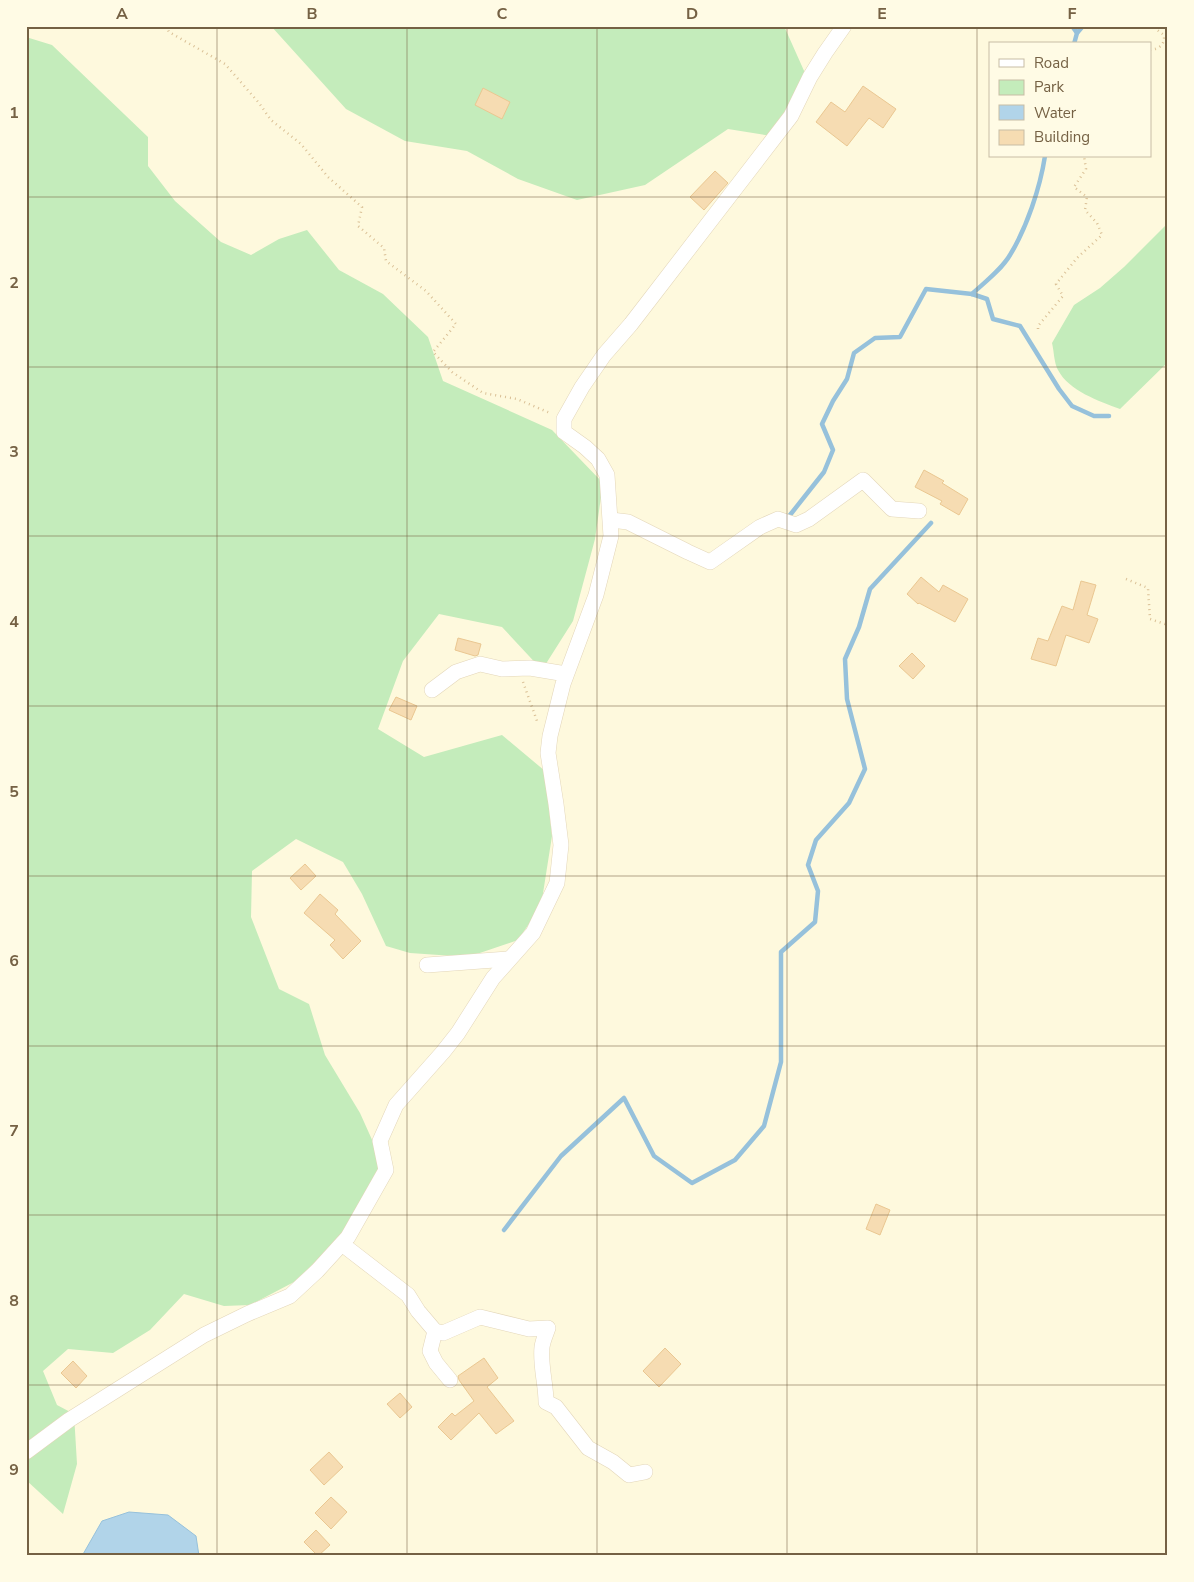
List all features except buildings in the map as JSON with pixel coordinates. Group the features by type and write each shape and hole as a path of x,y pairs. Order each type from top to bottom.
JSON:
{"street":[{"path":"26,1452 69,1420 204,1336 247,1314 290,1296 318,1271 348,1237 386,1170 380,1141 396,1106 458,1033 492,978 533,933 557,883 561,845 548,753 550,736 566,674 596,594 611,536 607,475 598,459 564,432 564,419 582,387 604,355 631,324 791,116 824,53 844,26"},
{"path":"610,520 628,522 710,562 760,527 778,519 796,525 809,519 863,480 892,509 919,511"},
{"path":"432,690 456,672 480,664 502,669 530,668 566,674"},
{"path":"427,965 508,959"},
{"path":"342,1244 408,1295 418,1312 436,1331 443,1333 480,1317 529,1329 548,1328 542,1346 542,1368 546,1402 556,1407 588,1448 613,1462 629,1475 645,1472"},
{"path":"436,1331 430,1351 436,1363 450,1380"}],"path":[{"path":"166,26 169,32 224,64 259,103 271,120 301,144 328,177 362,207 358,226 384,248 386,261 426,291 456,324 433,352 452,372 483,393 517,399 564,419"},
{"path":"1152,50 1157,49 1165,40 1164,35 1156,29 1157,26"},
{"path":"1038,329 1038,326 1062,296 1056,284 1077,258 1102,235 1097,224 1085,210 1087,197 1074,188 1086,169 1084,158"},
{"path":"1126,579 1148,588 1150,619 1168,625"},
{"path":"519,668 539,725"}],"green space":[{"path":"271,26 784,26 805,73 784,120 771,136 728,129 645,185 577,200 518,179 467,151 405,141 346,109"},
{"path":"26,37 52,45 148,137 148,166 175,201 221,242 251,255 279,239 307,230 339,270 383,294 428,337 443,381 552,430 603,483 595,539 573,621 542,670 502,627 439,614 403,661 378,729 424,757 502,735 545,771 552,836 541,906 518,940 468,957 410,953 386,946 362,894 343,862 296,839 252,871 251,917 279,989 309,1004 325,1055 360,1113 382,1162 368,1199 329,1249 294,1282 250,1305 224,1306 184,1294 150,1330 113,1353 68,1349 43,1371 57,1405 74,1414 77,1464 63,1514 26,1480"},
{"path":"1168,223 1168,362 1120,409 1085,394 1069,384 1057,367 1052,343 1074,305 1100,288"}],"water":[{"path":"129,1512 168,1515 196,1536 199,1556 82,1556 102,1521"}],"waterway":[{"path":"1072,26 1077,33"},
{"path":"1075,42 1077,33 1083,26"},
{"path":"972,294 1002,266 1016,244 1032,207 1045,158"},
{"path":"790,515 824,472 833,450 822,424 833,401 847,379 854,353 875,338 900,337 926,289 972,294 987,299 993,319 1020,326 1059,389 1072,406 1094,416 1109,416"},
{"path":"504,1230 561,1156 624,1098 654,1156 692,1183 735,1160 764,1126 781,1062 781,952 815,922 818,891 808,865 816,840 849,803 865,769 847,699 845,659 859,627 870,589 931,523"}]}
